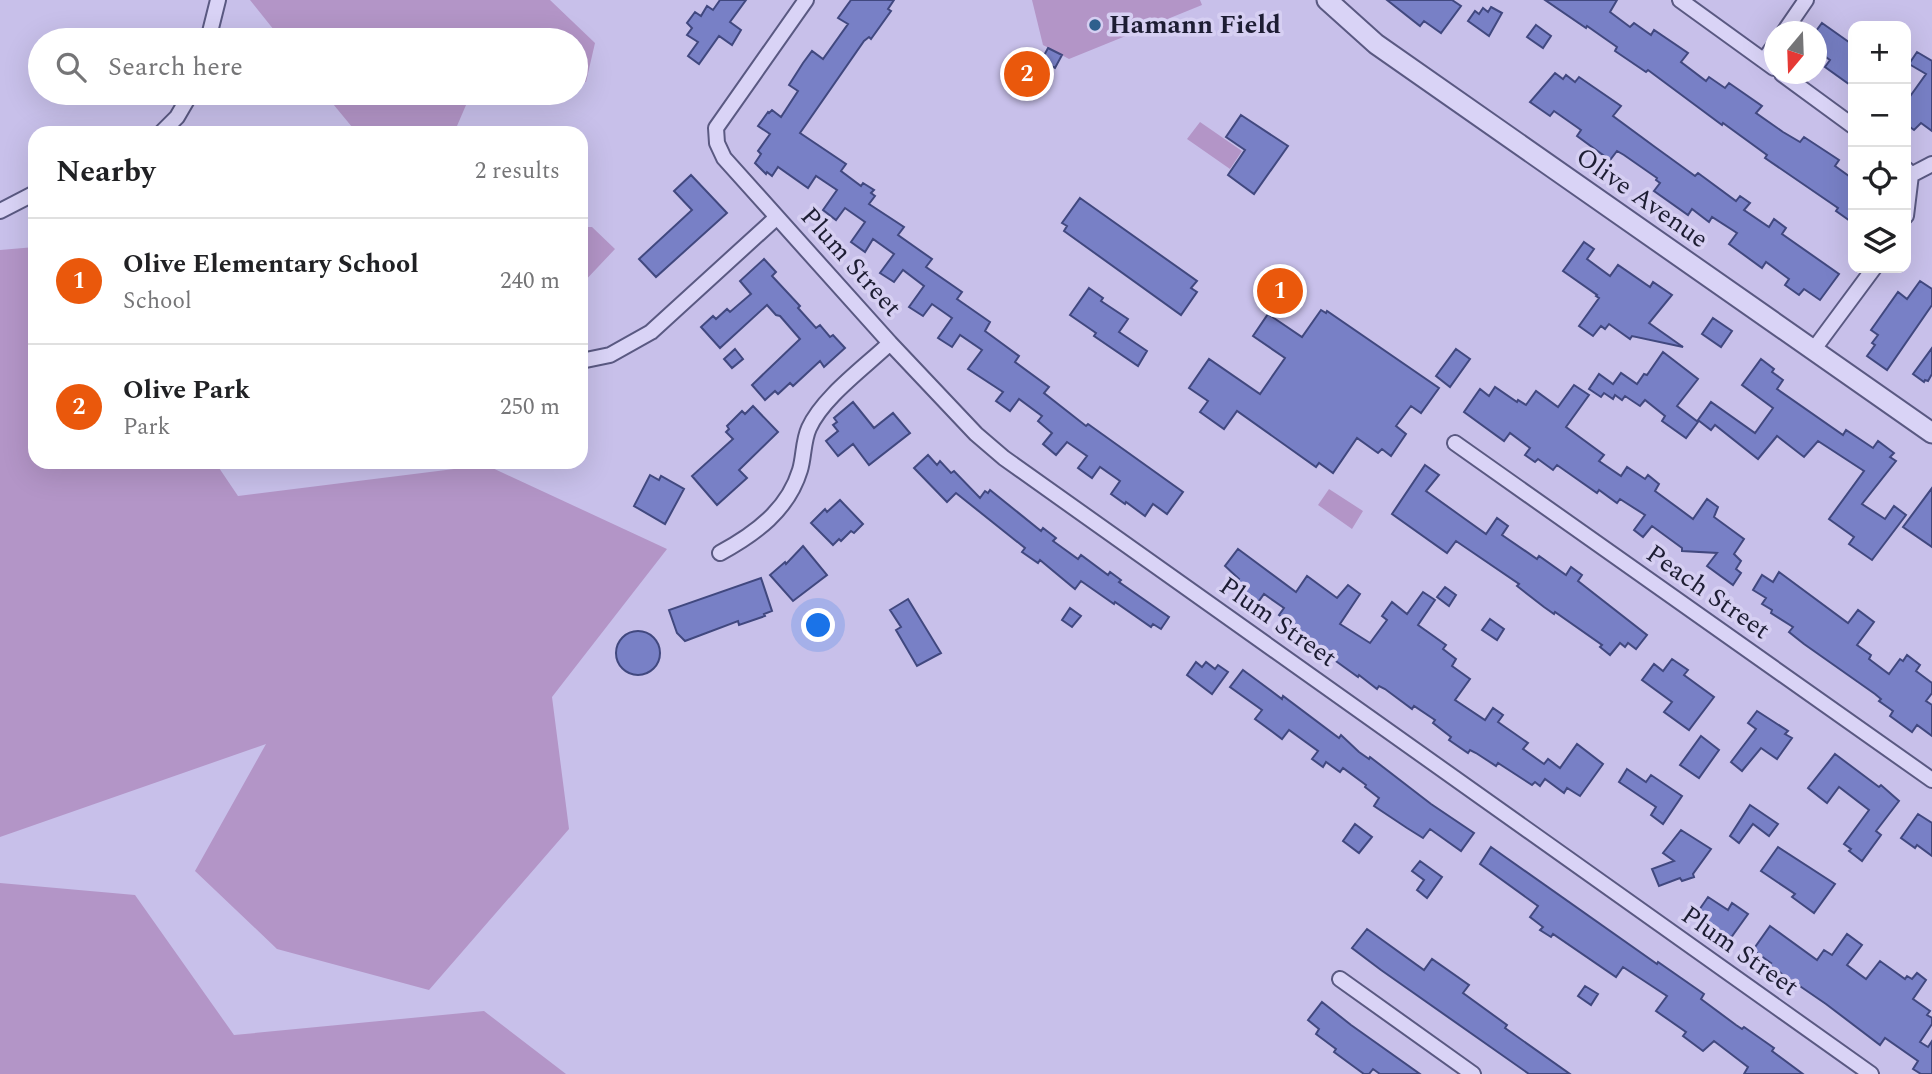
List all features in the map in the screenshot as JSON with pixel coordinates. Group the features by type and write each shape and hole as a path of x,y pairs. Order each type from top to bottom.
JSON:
{"street":[{"path":"211,28 218,0"},
{"name":"Plum Street","path":"806,0 716,128 717,143 724,158 890,343 976,434 1004,458 1871,1074"},
{"name":"Olive Avenue","path":"1327,0 1384,49 1932,433"},
{"path":"1680,0 1764,60"},
{"path":"1792,21 1806,0"},
{"path":"1796,84 1848,122"},
{"path":"168,126 184,105"},
{"path":"1911,171 1932,164"},
{"path":"0,211 28,197"},
{"path":"588,359 610,355 651,332 777,217"},
{"path":"1814,349 1870,273"},
{"path":"720,553 751,536 781,508 800,472 808,429 826,403 890,343"},
{"name":"Peach Street","path":"1455,443 1932,780"},
{"path":"1340,979 1473,1074"}],"shaded area":[{"path":"250,0 550,0 579,28 272,28"},
{"name":"Hamann Field","path":"1032,0 1200,0 1202,5 1069,59 1043,45"},
{"path":"588,36 595,43 588,73"},
{"path":"334,105 466,105 457,126 351,126"},
{"path":"1200,122 1242,151 1230,169 1187,139"},
{"path":"588,227 592,227 615,249 588,278"},
{"path":"28,248 28,469 220,469 238,496 454,469 495,469 667,549 552,697 569,829 429,990 277,949 195,871 266,744 0,837 0,250"},
{"path":"1329,489 1363,511 1352,529 1318,505"},
{"path":"0,883 135,895 234,1035 484,1011 566,1074 0,1074"}],"building":[{"path":"720,0 746,0 730,22 741,30 732,45 719,36 699,64 688,56 698,42 687,35 692,28 687,23 695,12 701,16 707,6 713,10"},
{"path":"851,0 894,0 888,9 891,11 871,39 869,37 864,41 800,133 846,164 841,171 861,186 863,183 874,190 871,193 875,196 869,204 904,227 898,235 932,259 926,267 962,292 957,299 990,322 985,331 1019,356 1015,362 1049,387 1044,393 1086,426 1088,424 1183,492 1167,514 1153,504 1145,516 1126,502 1125,504 1111,494 1120,481 1100,467 1092,478 1078,468 1087,456 1067,442 1056,455 1043,444 1052,433 1038,421 1042,416 1019,399 1010,411 996,401 1003,392 968,369 982,350 960,335 952,347 938,338 952,318 932,304 923,316 909,307 924,286 903,270 894,282 880,273 894,254 873,239 865,252 851,242 865,222 845,208 836,220 823,210 837,190 816,176 808,188 778,167 772,176 755,163 761,154 758,151 770,134 758,126 772,110 781,117 798,91 789,85 803,63 812,51 823,59 848,24 838,18"},
{"path":"1387,0 1452,0 1461,6 1441,33 1424,21 1420,26"},
{"path":"1545,0 1617,0 1610,12 1630,27 1634,23 1651,35 1654,30 1688,53 1681,62 1706,81 1709,77 1725,88 1729,83 1762,106 1756,113 1783,132 1800,142 1804,137 1839,160 1835,166 1848,175 1848,219 1836,211 1838,208 1765,158 1767,155 1648,70 1646,72 1615,51 1617,47 1587,26 1586,28"},
{"path":"1491,7 1502,13 1489,36 1468,21 1475,11 1479,14 1483,8 1488,12"},
{"path":"1536,25 1551,36 1543,48 1527,37"},
{"path":"1827,27 1848,41 1848,83 1827,68 1830,60 1827,58"},
{"path":"1048,48 1062,55 1055,68 1041,61"},
{"path":"1917,52 1932,61 1932,131 1921,123 1914,130 1911,128 1911,95 1926,74 1911,65"},
{"path":"1555,73 1563,79 1566,75 1575,82 1579,77 1621,106 1613,116 1655,147 1695,176 1698,173 1736,201 1740,196 1750,203 1744,210 1769,227 1774,219 1786,228 1782,234 1839,274 1820,300 1804,289 1799,295 1785,285 1789,279 1766,262 1762,268 1729,244 1737,233 1712,217 1709,222 1692,209 1688,215 1654,191 1660,183 1657,178 1624,155 1617,151 1610,160 1577,136 1581,130 1554,111 1550,116 1530,102"},
{"path":"1241,115 1288,146 1254,194 1228,175 1245,150 1226,137"},
{"path":"691,175 727,213 656,277 639,259 692,210 674,191"},
{"path":"1080,198 1197,281 1191,288 1197,292 1181,315 1064,231 1067,226 1062,223"},
{"path":"1584,242 1594,249 1587,259 1610,276 1618,265 1650,287 1653,282 1672,295 1649,323 1683,347 1632,336 1630,339 1609,324 1605,329 1601,326 1593,336 1579,326 1599,298 1563,271"},
{"path":"764,259 776,272 772,276 816,328 820,325 845,348 824,367 820,361 793,386 790,383 778,394 775,391 765,400 752,385 800,339 780,316 767,305 720,348 701,327 713,316 716,319 727,309 730,312 751,294 740,281"},
{"path":"1920,281 1932,289 1932,305 1887,370 1867,356 1878,335 1871,330 1898,292 1907,299"},
{"path":"1089,288 1103,298 1101,301 1128,319 1119,332 1147,351 1138,366 1094,336 1096,333 1070,315"},
{"path":"1321,310 1326,313 1327,311 1439,388 1421,413 1411,406 1396,426 1406,434 1391,456 1382,449 1378,453 1357,438 1333,473 1319,463 1316,467 1237,411 1224,429 1200,412 1208,401 1189,388 1209,359 1260,394 1285,358 1253,336 1268,314 1302,337"},
{"path":"1713,318 1732,331 1721,347 1702,334"},
{"path":"1932,348 1932,374 1928,381 1924,382 1913,374"},
{"path":"735,349 743,359 732,368 724,359"},
{"path":"1456,349 1470,359 1450,387 1436,376"},
{"path":"1663,352 1698,379 1677,406 1698,422 1686,438 1662,421 1665,416 1645,400 1640,406 1625,396 1622,400 1615,395 1613,399 1604,393 1601,397 1589,389 1599,374 1613,384 1621,373 1637,384"},
{"path":"1761,359 1783,380 1777,389 1843,435 1846,430 1873,448 1878,441 1894,453 1890,457 1896,461 1862,504 1885,519 1894,506 1906,515 1872,560 1849,544 1854,537 1829,519 1864,471 1818,441 1804,457 1777,436 1758,459 1715,425 1711,430 1698,420 1711,402 1755,433 1773,408 1742,385"},
{"path":"1574,385 1589,395 1566,427 1604,455 1599,461 1621,476 1627,467 1645,479 1648,475 1659,484 1655,491 1693,519 1707,499 1718,507 1714,517 1744,539 1734,554 1741,561 1736,569 1741,573 1733,585 1707,566 1717,553 1682,551 1682,548 1652,526 1643,537 1634,530 1645,515 1620,499 1617,503 1599,490 1597,493 1557,465 1553,470 1538,459 1535,462 1525,455 1530,448 1510,433 1504,441 1464,412 1480,389 1489,396 1495,387 1526,405 1536,391 1558,407"},
{"path":"853,402 874,428 893,413 910,433 869,465 853,444 838,456 826,441 838,431 833,425 837,422 834,418"},
{"path":"753,406 778,432 739,470 747,478 717,505 692,476 733,439 726,432 729,429 727,426 742,411 745,414"},
{"path":"928,455 937,465 940,461 951,473 954,471 980,498 985,491 988,493 990,490 1041,531 1043,528 1056,538 1053,541 1078,559 1081,555 1108,575 1110,572 1121,580 1119,582 1169,617 1161,629 1153,624 1151,627 1081,581 1075,589 1040,560 1038,563 1022,552 1025,548 956,493 947,502 914,468"},
{"path":"1425,465 1439,475 1426,491 1486,534 1497,518 1508,526 1502,535 1537,559 1539,556 1566,575 1571,567 1582,575 1578,581 1647,635 1636,649 1628,643 1625,647 1620,643 1610,655 1600,647 1602,645 1544,607 1517,586 1519,584 1456,541 1447,553 1392,514"},
{"path":"650,475 659,480 661,476 684,489 665,524 634,506"},
{"path":"1932,488 1932,547 1903,527"},
{"path":"840,500 863,524 854,533 851,531 833,545 811,523 825,509 827,512"},
{"path":"803,546 827,575 793,601 770,575 785,562 786,564"},
{"path":"1238,549 1296,592 1307,576 1337,598 1348,585 1360,594 1340,624 1370,643 1387,620 1382,616 1392,602 1407,614 1423,592 1435,600 1418,625 1446,645 1443,649 1456,659 1452,666 1470,679 1455,700 1485,720 1493,708 1503,715 1498,722 1528,743 1523,749 1544,764 1548,759 1560,768 1577,744 1603,764 1580,796 1567,788 1564,793 1545,779 1540,786 1535,782 1532,785 1498,763 1496,766 1470,750 1468,753 1449,740 1451,737 1433,723 1435,720 1414,706 1412,709 1385,689 1379,686 1377,689 1359,675 1358,677 1290,628 1292,624 1279,615 1284,608 1264,594 1256,605 1233,588 1239,579 1225,566"},
{"path":"1779,572 1848,623 1858,610 1874,622 1857,645 1871,655 1869,659 1889,674 1900,659 1903,661 1907,655 1920,665 1916,671 1932,683 1932,693 1926,701 1932,705 1932,736 1917,725 1912,732 1890,716 1893,711 1879,701 1881,699 1804,644 1789,632 1793,627 1762,604 1766,598 1753,590 1762,575 1773,582"},
{"path":"761,578 772,611 764,614 765,616 739,625 738,621 685,641 677,633 669,610"},
{"path":"1445,587 1456,595 1449,606 1437,597"},
{"path":"908,599 941,653 917,666 896,630 901,627 890,610"},
{"path":"1070,608 1081,616 1072,627 1062,620"},
{"path":"1490,619 1504,629 1497,640 1482,630"},
{"path":"638,631 653,638 660,653 653,668 638,675 623,668 616,653 623,638"},
{"path":"1672,659 1688,670 1684,675 1714,697 1689,730 1664,712 1672,702 1642,680 1654,664 1663,671"},
{"path":"1196,662 1202,667 1206,662 1215,669 1218,665 1228,672 1212,694 1187,675"},
{"path":"1243,670 1339,738 1341,735 1359,752 1369,759 1370,757 1474,833 1461,851 1430,829 1423,838 1407,828 1374,806 1379,798 1343,768 1340,772 1326,762 1323,767 1312,759 1318,751 1289,730 1282,739 1255,719 1262,710 1230,687"},
{"path":"1757,711 1788,731 1785,734 1792,738 1777,759 1761,748 1742,771 1731,762 1756,729 1748,723"},
{"path":"1701,736 1719,750 1699,778 1680,765"},
{"path":"1835,754 1879,787 1881,785 1899,801 1876,831 1881,835 1862,861 1844,844 1869,810 1839,787 1827,803 1808,788"},
{"path":"1627,769 1646,782 1651,775 1682,796 1663,824 1651,815 1656,807 1619,782"},
{"path":"1750,805 1778,824 1769,836 1753,824 1739,843 1730,836"},
{"path":"1918,814 1932,823 1932,856 1901,838"},
{"path":"1355,824 1372,837 1359,853 1343,841"},
{"path":"1681,830 1711,849 1693,874 1694,877 1682,881 1680,878 1659,886 1652,869 1674,861 1663,853"},
{"path":"1491,847 1704,994 1701,999 1774,1048 1772,1051 1803,1074 1744,1074 1748,1067 1714,1041 1703,1051 1683,1036 1686,1032 1656,1011 1667,996 1623,967 1616,977 1553,934 1551,937 1540,930 1543,927 1530,917 1538,906 1480,864"},
{"path":"1778,847 1835,884 1814,913 1792,897 1795,894 1761,871"},
{"path":"1420,861 1442,877 1427,898 1417,890 1424,880 1412,871"},
{"path":"1708,897 1728,910 1732,903 1748,914 1730,939 1697,913"},
{"path":"1770,926 1817,960 1824,950 1832,955 1847,934 1862,945 1847,965 1866,979 1880,961 1905,979 1907,976 1912,979 1917,973 1926,980 1913,999 1930,1011 1927,1015 1932,1018 1932,1024 1920,1042 1928,1047 1932,1041 1932,1074 1921,1074 1913,1069 1918,1061 1885,1038 1880,1045 1769,965 1771,963 1753,950"},
{"path":"1367,929 1424,970 1432,959 1469,985 1463,993 1507,1025 1505,1028 1570,1074 1529,1074 1381,970 1352,948"},
{"path":"1585,986 1598,994 1591,1005 1578,996"},
{"path":"1322,1002 1420,1074 1380,1074 1373,1069 1369,1074 1364,1074 1334,1052 1336,1049 1316,1034 1319,1029 1308,1020"}],"place":[{"name":"Hamann Field","path":"1095,25"},
{"name":"Olive Park","path":"1027,74"},
{"name":"Olive Elementary School","path":"1280,291"}]}
